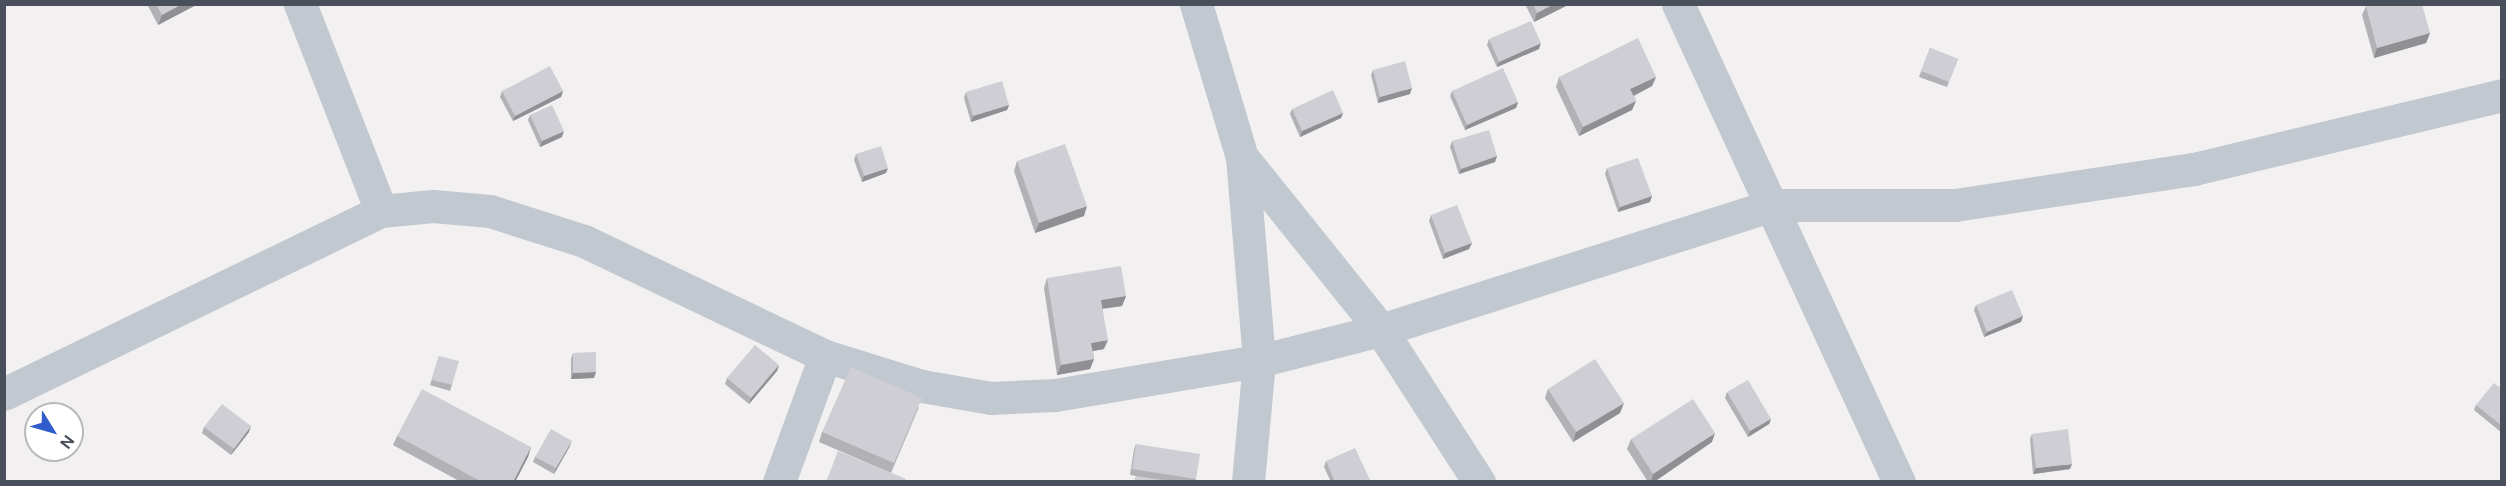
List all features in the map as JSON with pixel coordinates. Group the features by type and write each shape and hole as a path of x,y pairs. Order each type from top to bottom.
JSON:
{"street":[{"path":"300,4 381,211"},
{"path":"1196,4 1242,157 1259,361 1248,482"},
{"path":"1678,4 1773,205 1899,482"},
{"path":"4,394 381,211 433,206 490,211 584,241 825,356 922,386 991,398 1055,396 1259,361 1382,330 1773,205 1955,206 2194,169 2502,94"},
{"path":"1242,157 1382,330 1479,482"},
{"path":"779,482 825,356"}],"building":[{"path":"156,4 182,4 162,15"},
{"path":"1533,4 1554,4 1537,13"},
{"path":"2369,4 2422,4 2430,33 2377,48 2366,6"},
{"path":"1531,21 1541,43 1499,62 1489,39"},
{"path":"1638,38 1656,77 1630,89 1636,101 1583,127 1559,77"},
{"path":"1930,48 1958,59 1949,82 1921,71"},
{"path":"1405,61 1412,88 1380,97 1373,70"},
{"path":"550,66 563,91 515,116 502,91"},
{"path":"1503,68 1518,102 1467,125 1452,91"},
{"path":"1002,81 1009,105 973,116 966,92"},
{"path":"1333,90 1343,113 1302,131 1292,109"},
{"path":"552,105 564,131 542,141 530,115"},
{"path":"1489,130 1497,156 1461,169 1452,141"},
{"path":"1065,144 1087,206 1039,223 1017,161"},
{"path":"881,146 888,168 864,176 856,154"},
{"path":"1638,158 1652,196 1620,207 1607,168"},
{"path":"1457,205 1472,243 1445,253 1431,215"},
{"path":"1121,266 1126,296 1101,300 1108,340 1091,343 1094,359 1061,365 1047,278"},
{"path":"2012,290 2023,316 1987,332 1976,305"},
{"path":"755,345 779,365 751,398 727,378"},
{"path":"596,352 596,372 573,373 573,353"},
{"path":"439,356 459,361 452,385 432,380"},
{"path":"1595,359 1624,403 1576,432 1548,389"},
{"path":"851,367 922,398 894,463 822,432"},
{"path":"1748,380 1771,419 1750,431 1727,392"},
{"path":"2494,383 2502,389 2502,426 2476,405"},
{"path":"422,389 531,447 513,482 482,482 397,436"},
{"path":"1693,399 1715,433 1653,474 1631,439"},
{"path":"222,404 251,426 234,449 204,427"},
{"path":"551,429 572,441 556,468 535,457"},
{"path":"2068,429 2072,464 2036,468 2032,434"},
{"path":"1136,444 1200,454 1196,479 1132,469"},
{"path":"1355,448 1371,482 1335,482 1326,461"},
{"path":"838,451 906,479 904,482 826,482"},
{"path":"1136,476 1176,482 1135,482"}]}
